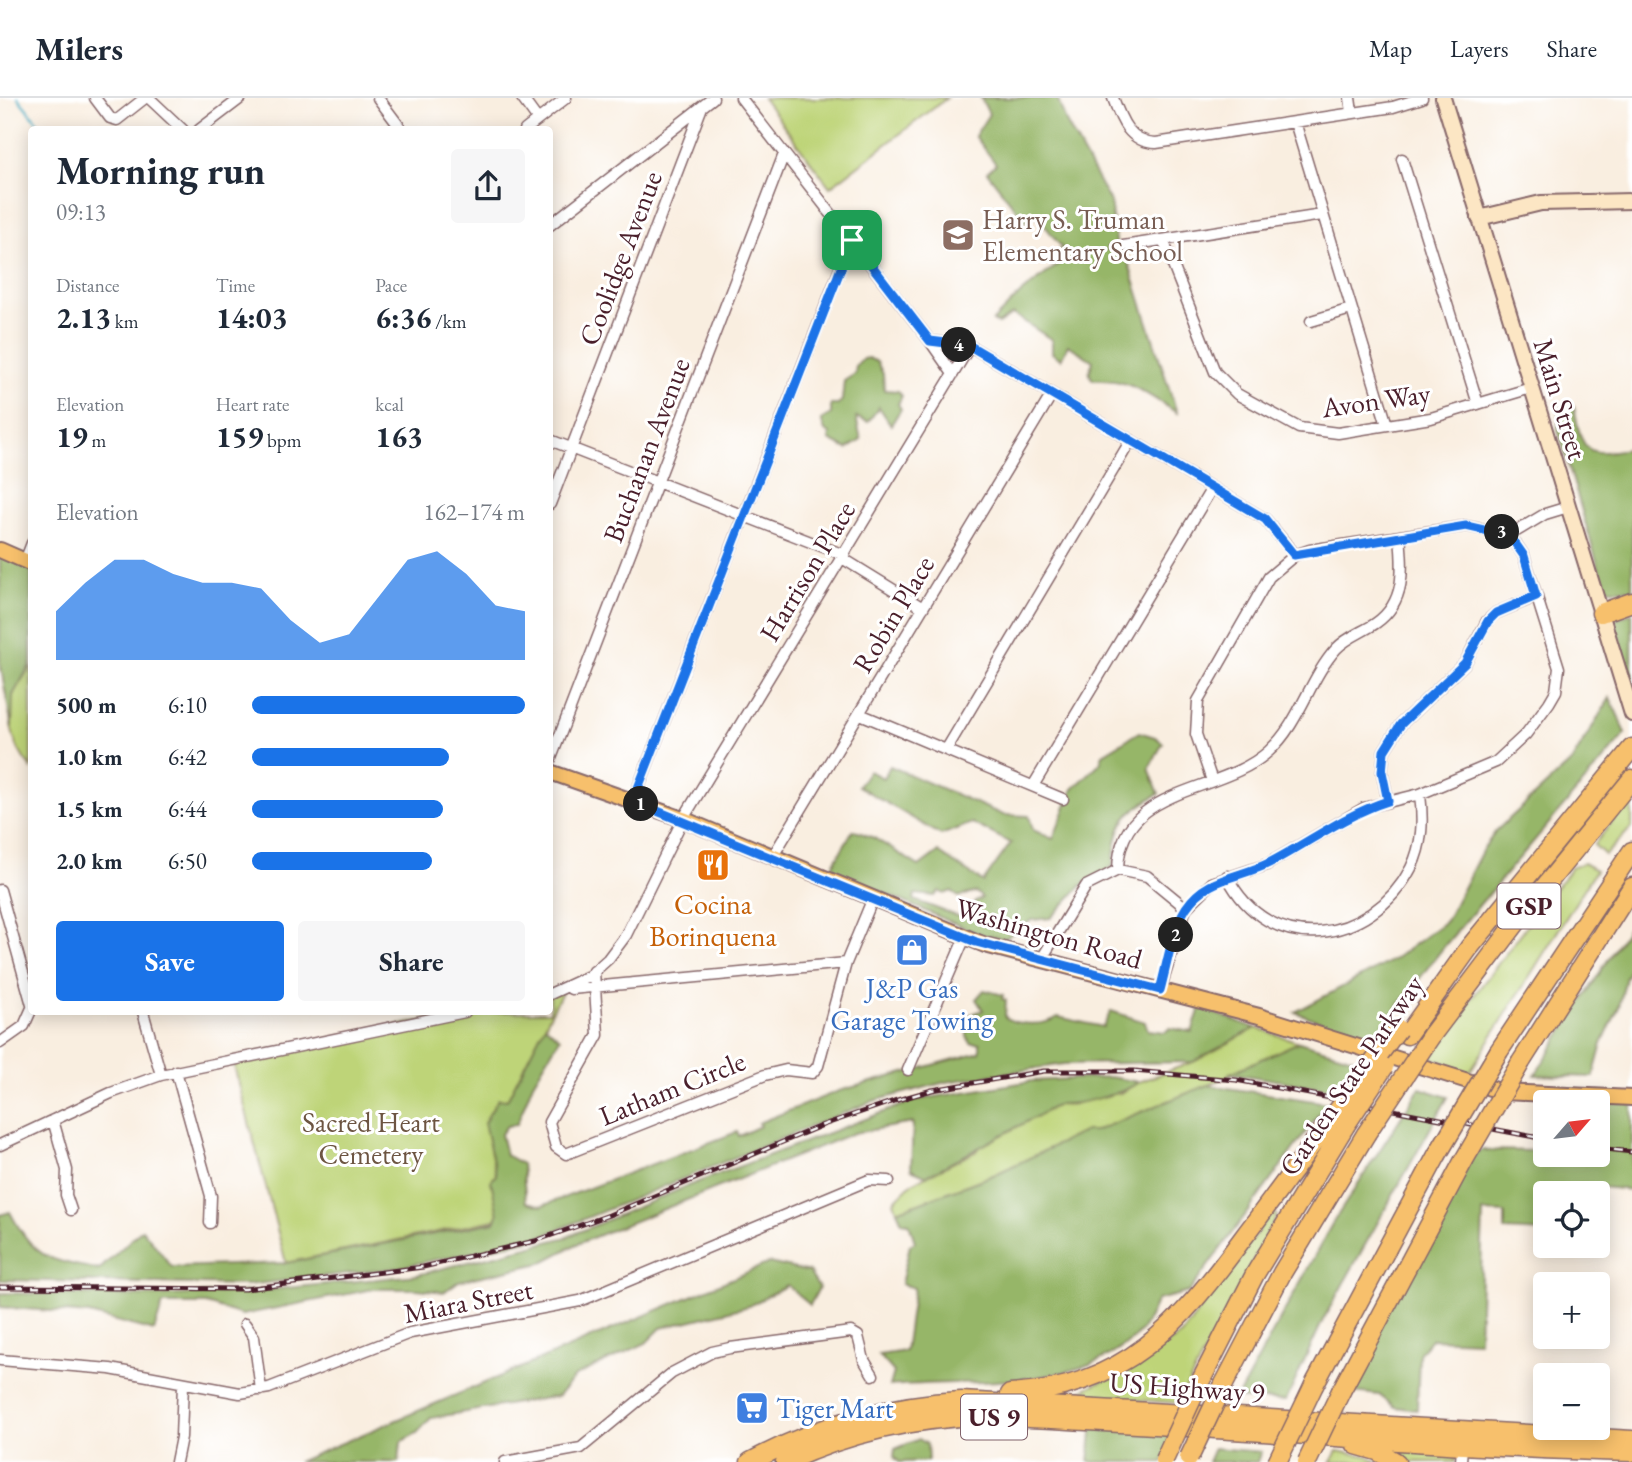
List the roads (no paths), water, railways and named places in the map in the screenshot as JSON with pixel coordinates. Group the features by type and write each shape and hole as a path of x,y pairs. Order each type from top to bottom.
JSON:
{"highway":[{"path":"1601,613 1632,602"},
{"name":"GSP","path":"1337,1124 1403,1032 1632,748"},
{"name":"Garden State Parkway","path":"1188,1460 1278,1281 1366,1134 1432,1036 1536,898 1632,779"},
{"name":"GSP","path":"1277,1462 1314,1385 1437,1156 1499,1051 1632,851"},
{"name":"GSP","path":"1346,1391 1369,1341 1464,1160 1521,1062 1632,887"},
{"path":"961,1401 1048,1390 1077,1382 1120,1365 1146,1349 1169,1329 1200,1295 1337,1124"},
{"name":"Garden State Parkway","path":"1163,1461 1255,1274 1337,1124"},
{"path":"1307,1462 1346,1391"},
{"path":"1319,1462 1346,1391"},
{"name":"US Highway 9","path":"750,1462 805,1436 854,1418 924,1403 961,1401 1632,1440"},
{"name":"US Highway 9","path":"785,1462 863,1433 952,1417 1036,1418 1210,1429 1462,1454 1554,1456 1632,1452"},
{"path":"1210,1429 1272,1440 1353,1444 1377,1451 1395,1462"}],"main road":[{"name":"Main Street","path":"1443,98 1631,711"},
{"path":"1479,218 1541,202 1632,201"},
{"path":"0,550 28,563"},
{"name":"Washington Road","path":"553,773 683,819 965,937 1041,960 1259,1016 1503,1092 1632,1098"}],"street":[{"path":"95,98 110,118 117,120 147,98 178,126"},
{"path":"204,126 241,98"},
{"path":"378,98 396,126"},
{"path":"522,98 538,120"},
{"path":"531,126 566,98"},
{"path":"553,222 713,98"},
{"path":"741,98 953,374"},
{"path":"1113,98 1125,127 1136,138 1148,143 1393,107 1422,98"},
{"path":"1350,98 1352,113"},
{"name":"Coolidge Avenue","path":"553,496 702,107"},
{"path":"1295,122 1387,425"},
{"name":"Buchanan Avenue","path":"553,753 784,154"},
{"path":"1402,159 1478,404"},
{"path":"1117,247 1322,215"},
{"path":"633,801 852,240"},
{"name":"Avon Way","path":"1163,240 1209,362 1222,381 1237,394 1299,429 1328,433 1431,418 1531,388"},
{"path":"1311,321 1351,309"},
{"path":"930,341 970,346 1131,440 1265,519 1294,555"},
{"name":"Harrison Place","path":"563,990 608,959 626,935 683,819 970,346"},
{"name":"Robin Place","path":"774,856 1052,394"},
{"path":"946,750 1131,440"},
{"path":"553,441 843,556 923,608"},
{"path":"1033,786 1212,488"},
{"path":"1510,536 1545,514 1568,508"},
{"path":"1160,990 1186,908 1212,883 1266,865 1341,820 1388,801 1420,794 1505,755 1549,703 1556,691 1559,668 1524,556 1510,536 1466,526 1294,555 1269,577 1198,701 1196,734 1212,781"},
{"path":"1118,870 1123,838 1131,823 1142,813 1251,765 1284,736 1335,650 1352,635 1378,622 1392,607 1402,582 1400,536"},
{"path":"1388,801 1382,772 1384,751 1401,724 1465,663 1488,621 1496,613 1536,596"},
{"path":"860,714 1063,799"},
{"path":"1227,876 1247,908 1285,929 1316,933 1344,928 1373,912 1398,888 1411,867 1422,824 1420,794"},
{"path":"1041,960 1086,886 1118,870 1147,876 1186,908"},
{"path":"0,890 28,992"},
{"name":"Latham Circle","path":"594,971 598,1035 549,1122 556,1147 566,1154 765,1075 781,1071 812,1073 818,1066 846,964 873,898"},
{"path":"908,1070 965,937"},
{"path":"553,993 597,986 846,964"},
{"path":"0,1043 24,1026 28,1015"},
{"path":"144,1015 161,1075"},
{"path":"0,1145 120,1088 161,1075 450,1015"},
{"path":"176,1071 211,1196 210,1223"},
{"path":"53,1120 67,1170 66,1195 71,1210"},
{"name":"Miara Street","path":"0,1360 110,1369 240,1393 261,1390 410,1333 580,1301 869,1180 890,1181"},
{"path":"245,1324 254,1337 261,1390"},
{"path":"505,1462 581,1448 680,1368 712,1352 855,1332 873,1375"},
{"path":"176,1462 181,1437 183,1384"}],"waterway":[{"path":"18,98 41,126"}],"railway":[{"path":"0,1287 245,1289 423,1267 535,1241 609,1215 823,1125 894,1101 932,1090 1044,1071 1134,1071 1236,1080 1533,1137"},
{"path":"1610,1149 1632,1152"}],"place":[{"name":"Harry S. Truman Elementary School","path":"958,235"},
{"name":"Cocina Borinquena","path":"713,865"},
{"name":"J&P Gas Garage Towing","path":"912,950"},
{"name":"Tiger Mart","path":"752,1408"}],"park label":[{"name":"Sacred Heart Cemetery","path":"371,1138"}]}
